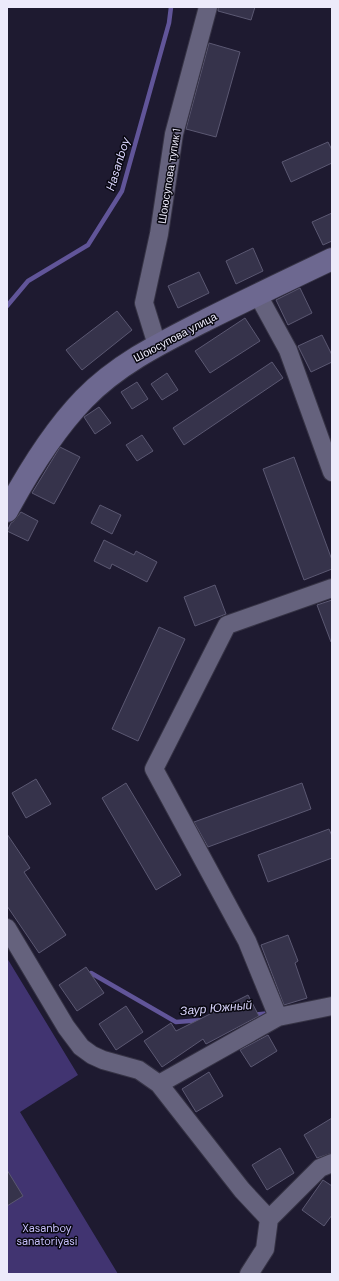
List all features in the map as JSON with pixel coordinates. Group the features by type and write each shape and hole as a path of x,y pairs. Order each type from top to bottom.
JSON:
{"street":[{"name":"Шоюсупова тупик 1","path":"157,345 144,303 159,234 174,134 208,7"},
{"name":"Шоюсупова улица","path":"7,511 35,463 69,416 84,398 120,368 157,345 258,294 332,259"},
{"path":"258,294 288,350 332,472"},
{"path":"278,1018 248,941 154,769 227,625 332,588"},
{"path":"7,928 66,1027 81,1047 92,1055 103,1060 133,1067 158,1084 242,1190 269,1219"},
{"path":"158,1084 278,1018 332,1006"},
{"path":"249,1274 265,1249 269,1219 320,1168 332,1163"}],"green space":[{"name":"Xasanboy sanatoriyasi","path":"7,958 78,1075 20,1112 118,1274 7,1274"}],"building":[{"path":"218,7 255,7 251,20 218,11"},
{"path":"209,43 240,52 216,137 186,129"},
{"path":"328,142 332,150 332,163 291,182 282,162"},
{"path":"332,213 332,241 323,245 312,222"},
{"path":"253,248 263,271 236,284 226,261"},
{"path":"199,272 209,293 178,308 168,286"},
{"path":"300,288 312,313 288,325 276,300"},
{"path":"117,311 132,330 82,370 66,350"},
{"path":"245,318 260,341 210,373 195,351"},
{"path":"322,335 332,355 332,362 311,372 298,346"},
{"path":"272,362 283,378 184,445 173,428"},
{"path":"167,373 178,390 162,400 151,384"},
{"path":"137,382 148,399 132,409 121,392"},
{"path":"99,407 111,423 95,434 84,417"},
{"path":"142,435 153,451 137,461 126,445"},
{"path":"60,447 80,457 54,504 32,493"},
{"path":"294,457 332,560 332,569 304,580 263,469"},
{"path":"100,505 121,515 112,534 91,523"},
{"path":"21,512 38,521 28,541 7,531 11,523"},
{"path":"104,540 134,555 136,551 157,562 147,582 112,564 110,569 94,561"},
{"path":"215,585 226,614 195,626 184,597"},
{"path":"332,600 332,642 331,642 317,605"},
{"path":"159,627 185,639 138,741 112,729"},
{"path":"36,779 51,804 26,818 12,793"},
{"path":"126,783 181,875 156,890 102,798"},
{"path":"302,783 311,809 208,847 194,822"},
{"path":"329,829 332,836 332,858 268,882 258,855"},
{"path":"7,834 30,868 24,872 66,935 39,953 7,906"},
{"path":"288,935 298,961 295,963 307,998 284,1005 261,945"},
{"path":"86,967 104,993 77,1011 59,985"},
{"path":"248,995 259,1016 206,1044 203,1039 162,1067 144,1041 171,1023 176,1031"},
{"path":"126,1006 143,1032 116,1050 99,1024"},
{"path":"268,1035 277,1051 251,1067 240,1050"},
{"path":"209,1072 223,1096 196,1112 182,1089"},
{"path":"332,1118 332,1153 317,1158 304,1135"},
{"path":"280,1148 294,1173 267,1190 252,1165"},
{"path":"7,1170 23,1196 7,1206"},
{"path":"323,1180 332,1186 332,1215 324,1226 302,1210"}],"waterway":[{"name":"Hasanboy","path":"7,306 28,281 88,245 122,191 169,23 171,7"},
{"name":"Заур Южный","path":"91,973 176,1022 203,1020"},
{"name":"Заур Южный","path":"252,1015 271,1013"}]}
